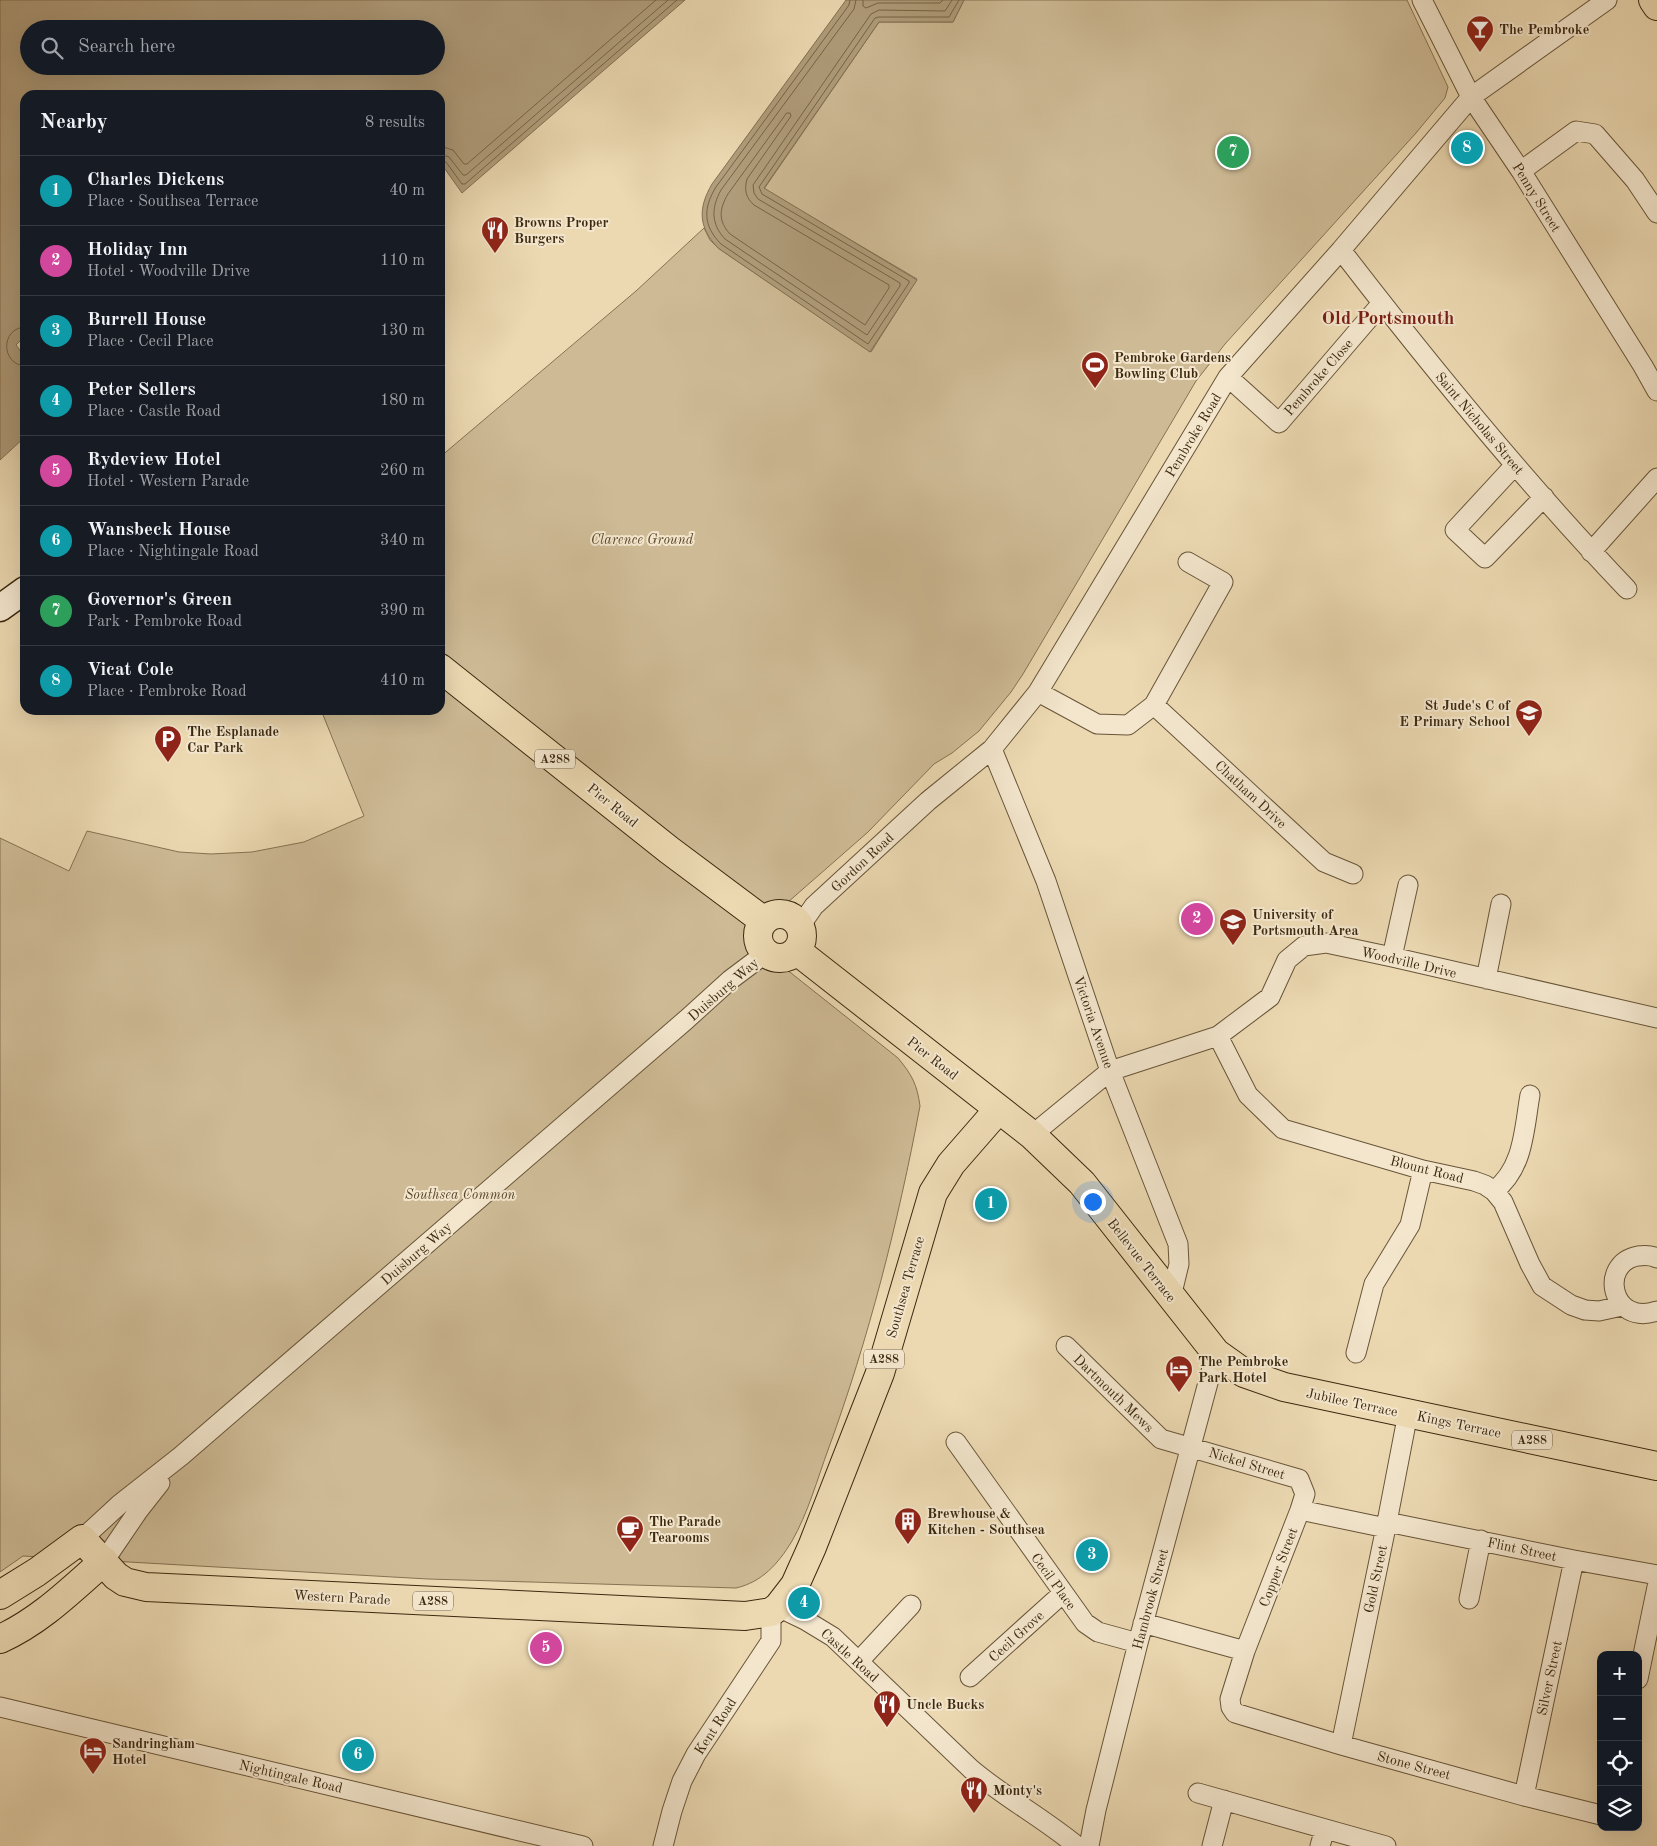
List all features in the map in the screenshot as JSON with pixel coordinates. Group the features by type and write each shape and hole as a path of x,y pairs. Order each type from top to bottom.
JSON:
{"main road":[{"path":"1653,0 1657,6"},
{"name":"Pier Road","path":"445,672 669,850 764,921"},
{"name":"A288","path":"764,921 771,916 779,914 788,915 795,920 799,939"},
{"path":"764,921 759,929 760,946 773,957 782,958 790,956 799,939"},
{"name":"Pier Road","path":"799,939 998,1110"},
{"name":"Bellevue Terrace","path":"998,1110 1032,1135 1082,1183 1216,1352"},
{"name":"Southsea Terrace","path":"774,1609 795,1585 812,1547 880,1373 933,1193 951,1164 998,1110"},
{"name":"Jubilee Terrace","path":"1216,1352 1244,1374 1284,1387 1408,1413"},
{"name":"Kings Terrace","path":"1408,1413 1657,1466"},
{"path":"0,1595 37,1572 82,1539"},
{"name":"Western Parade","path":"82,1539 116,1576 125,1582 146,1587 745,1616 760,1615 774,1609"},
{"path":"0,1639 18,1631 53,1606 104,1561"}],"street":[{"name":"Penny Street","path":"1422,0 1471,97 1650,362 1657,391"},
{"name":"Pembroke Road","path":"928,801 992,749 1038,692 1228,377 1341,250 1471,97 1607,0"},
{"path":"1521,171 1576,131 1595,134 1635,180 1657,213"},
{"name":"Saint Nicholas Street","path":"1341,250 1515,465 1591,552 1627,589"},
{"name":"Pembroke Close","path":"1228,377 1278,423 1382,303"},
{"path":"1515,465 1455,530 1485,558 1544,498"},
{"path":"1591,552 1657,478"},
{"path":"1038,692 1097,724 1128,725 1154,705 1223,582 1188,562"},
{"path":"0,608 20,594"},
{"name":"Chatham Drive","path":"1154,705 1324,862 1353,874"},
{"name":"Victoria Avenue","path":"992,749 1046,880 1110,1071 1178,1244 1179,1264 1171,1297"},
{"name":"Gordon Road","path":"799,939 814,906 928,801"},
{"path":"1392,957 1408,885"},
{"path":"1486,979 1501,904"},
{"name":"Woodville Drive","path":"1110,1071 1218,1036 1270,997 1287,960 1304,946 1326,943 1657,1018"},
{"name":"Duisburg Way","path":"82,1539 120,1504 182,1456 688,1019 730,980 766,953"},
{"name":"Blount Road","path":"1218,1036 1248,1095 1283,1130 1423,1170 1474,1181 1494,1191"},
{"path":"1032,1135 1110,1071"},
{"path":"1530,1095 1517,1163 1504,1183 1494,1191 1503,1202 1530,1264 1542,1286 1571,1305 1585,1310 1599,1311 1622,1306"},
{"path":"1356,1353 1374,1284 1410,1225 1423,1170"},
{"path":"1657,1258 1644,1255 1634,1256 1625,1261 1618,1269 1614,1278 1614,1288 1622,1306 1639,1314 1657,1312"},
{"name":"Dartmouth Mews","path":"1066,1346 1161,1439 1191,1446"},
{"name":"Hambrook Street","path":"1089,1846 1096,1810 1138,1643 1216,1352"},
{"name":"Gold Street","path":"1341,1745 1408,1413"},
{"name":"Cecil Place","path":"956,1442 1062,1594 1085,1623 1098,1632 1138,1643"},
{"name":"Nickel Street","path":"1191,1446 1298,1478 1306,1494 1300,1510"},
{"name":"Duisburg Way","path":"104,1561 138,1511 182,1456"},
{"name":"Copper Street","path":"1232,1707 1230,1699 1245,1651 1300,1510 1386,1525"},
{"name":"Flint Street","path":"1386,1525 1481,1540 1657,1575"},
{"path":"1469,1599 1481,1540"},
{"name":"Silver Street","path":"1524,1796 1574,1560"},
{"path":"1642,1660 1657,1587"},
{"name":"Cecil Grove","path":"970,1677 1062,1594"},
{"path":"859,1661 912,1605"},
{"name":"Castle Road","path":"774,1609 819,1628 859,1661 987,1783 1057,1830 1077,1846"},
{"name":"Kent Road","path":"663,1846 682,1782 696,1754 771,1642 774,1609"},
{"path":"1143,1624 1245,1651"},
{"name":"Nightingale Road","path":"0,1707 582,1846"},
{"name":"Stone Street","path":"1232,1707 1235,1713 1341,1745 1524,1796 1597,1814"},
{"path":"1198,1793 1224,1800 1323,1837 1386,1846"},
{"path":"1212,1846 1224,1800"}],"green space":[{"name":"Southsea Common","path":"964,0 1407,0 1448,87 1445,98 1416,133 1225,344 1196,381 1023,674 979,731 952,753 934,764 868,832 747,938 898,1058 913,1080 920,1106 892,1237 857,1365 812,1496 792,1541 769,1571 754,1581 736,1588 428,1579 23,1556 0,1572 0,838 69,871 87,831 179,852 211,854 252,852 304,842 364,816 323,715 445,715 445,453 636,291 704,228 710,240 718,248 871,352 917,279 764,189 879,22 953,22"}],"water":[{"path":"0,0 685,0 462,193 445,169 445,90 20,90 20,341 16,345 20,350 20,442 0,460"},
{"path":"846,0 964,0 953,22 879,22 764,188 917,280 870,352 718,248 707,233 702,217 704,201 712,184"}],"place":[{"name":"The Pembroke","path":"1480,53"},
{"name":"Vicat Cole","path":"1467,148"},
{"name":"Governor's Green","path":"1233,152"},
{"name":"Browns Proper Burgers","path":"495,254"},
{"name":"Pembroke Gardens Bowling Club","path":"1095,389"},
{"name":"St Jude's C of E Primary School","path":"1529,737"},
{"name":"The Esplanade Car Park","path":"168,763"},
{"name":"Holiday Inn","path":"1197,919"},
{"name":"University of Portsmouth Area","path":"1233,946"},
{"name":"Charles Dickens","path":"991,1204"},
{"name":"The Pembroke Park Hotel","path":"1179,1393"},
{"name":"Brewhouse & Kitchen - Southsea","path":"908,1545"},
{"name":"The Parade Tearooms","path":"630,1553"},
{"name":"Burrell House","path":"1092,1555"},
{"name":"Peter Sellers","path":"804,1603"},
{"name":"Rydeview Hotel","path":"546,1648"},
{"name":"Uncle Bucks","path":"887,1728"},
{"name":"Wansbeck House","path":"358,1755"},
{"name":"Sandringham Hotel","path":"93,1775"},
{"name":"Monty's","path":"974,1814"}],"district":[{"name":"Old Portsmouth","path":"1388,317"}],"park label":[{"name":"Clarence Ground","path":"642,539"}]}
